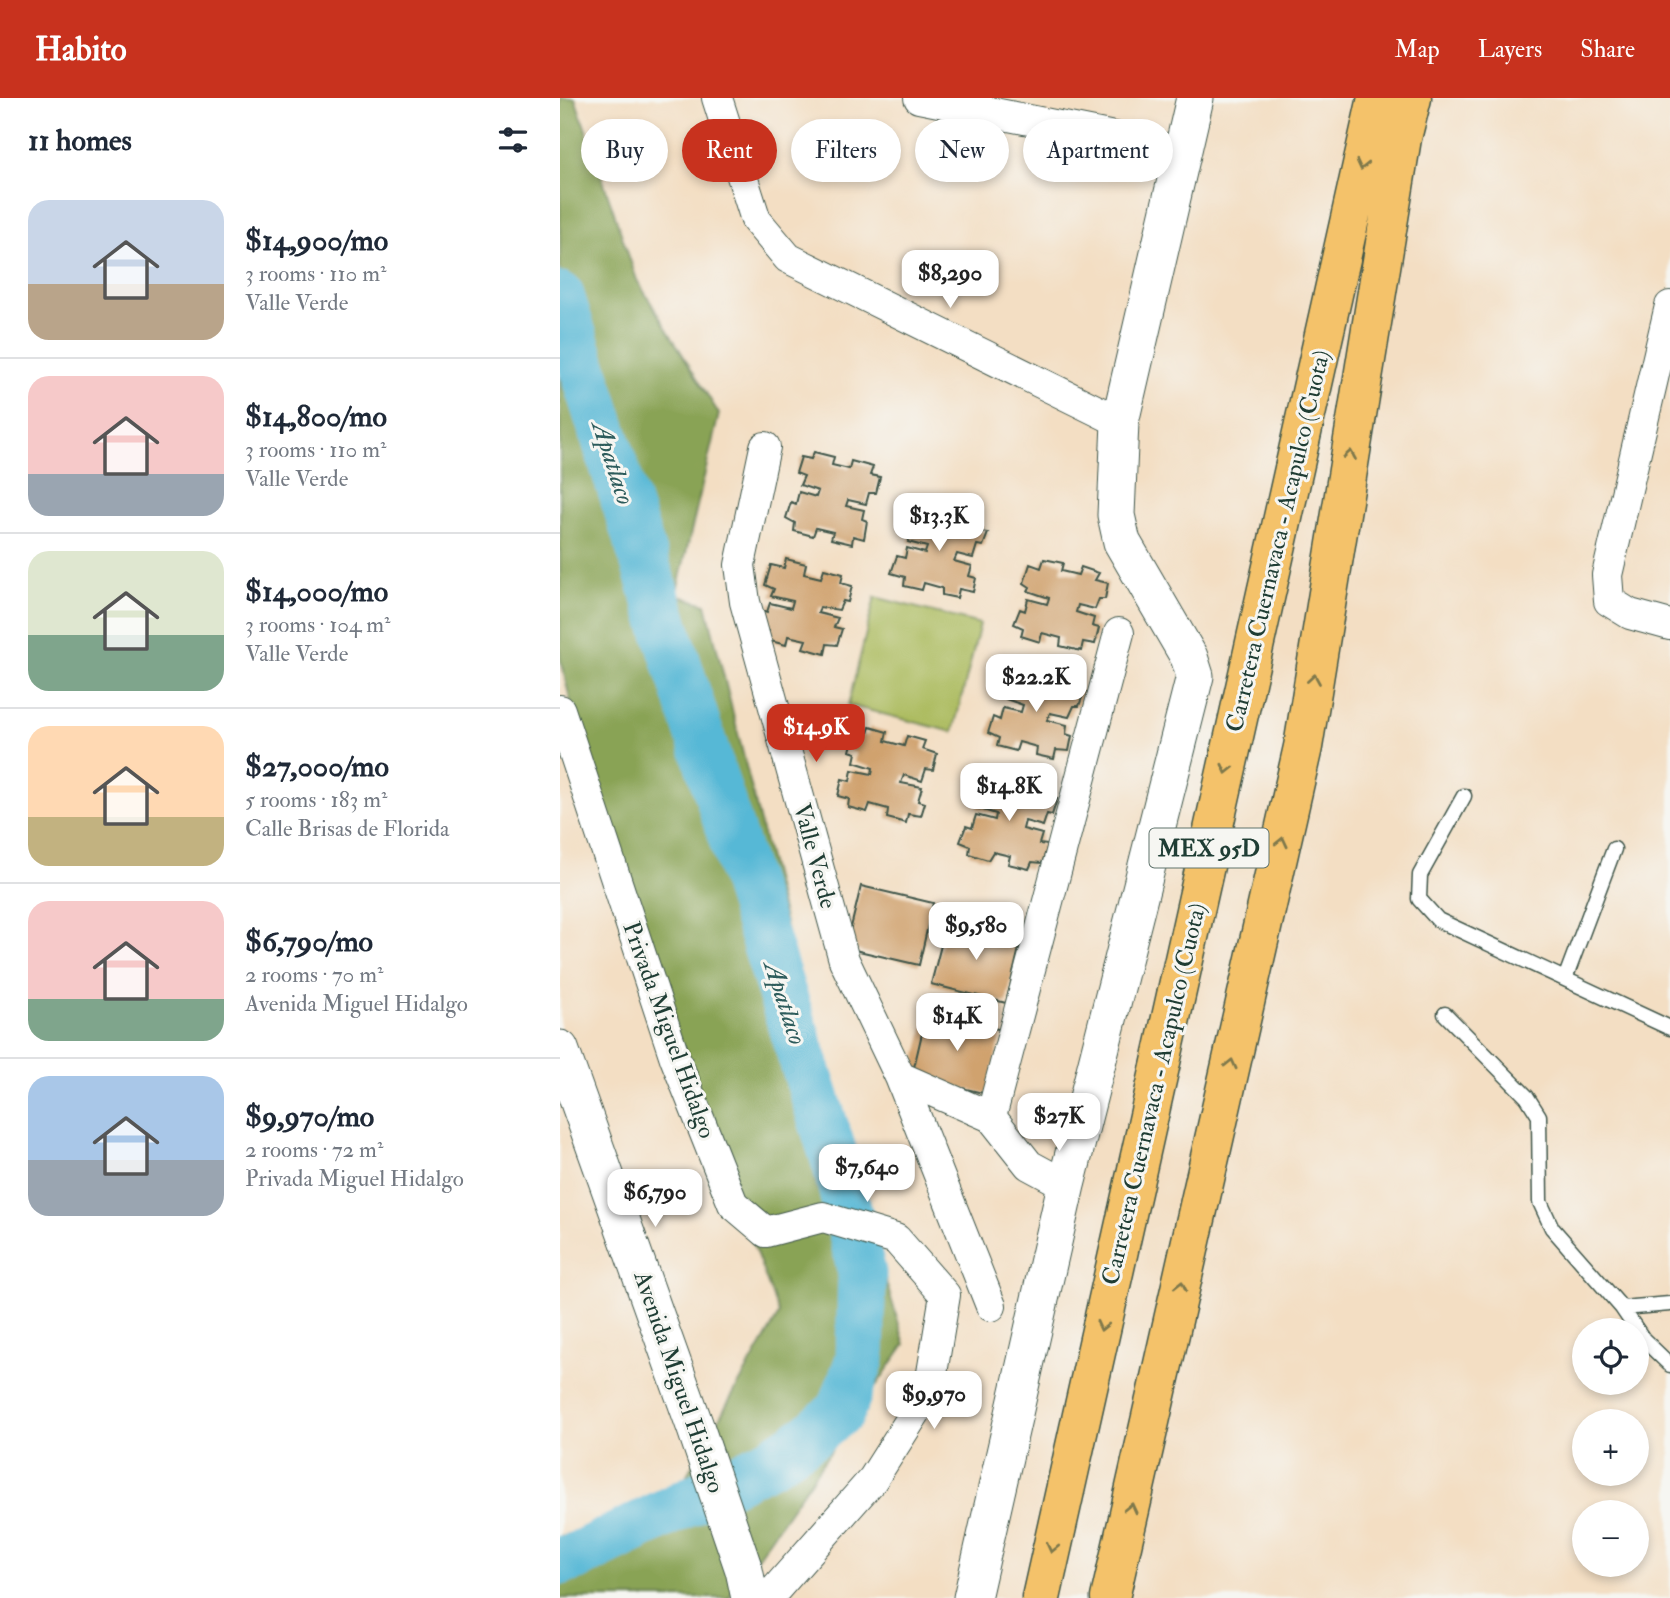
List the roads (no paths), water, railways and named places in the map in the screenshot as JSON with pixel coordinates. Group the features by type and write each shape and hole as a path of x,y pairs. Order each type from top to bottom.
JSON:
{"highway":[{"name":"Carretera Cuernavaca - Acapulco (Cuota)","path":"1041,1598 1377,98"},
{"name":"Carretera Cuernavaca - Acapulco (Cuota)","path":"1110,1598 1303,747 1402,138 1413,98"}],"street":[{"path":"718,98 756,220 788,258 1120,422"},
{"path":"919,98 1144,143 1181,153"},
{"path":"972,1598 1066,1185 1195,676 1189,657 1122,542 1116,515 1120,422 1195,98"},
{"path":"1670,306 1607,575 1609,601 1630,614 1670,625"},
{"name":"Valle Verde","path":"765,447 740,565 745,602 844,960 900,1077 991,1306"},
{"path":"991,1117 1119,633"},
{"name":"Privada Miguel Hidalgo","path":"560,710 675,1058 733,1204 766,1233 822,1217 896,1239 945,1295 929,1391 873,1479 768,1598"},
{"name":"Avenida Miguel Hidalgo","path":"560,1049 696,1429 747,1584"},
{"path":"900,1077 991,1117 1029,1165 1066,1185"}],"lane":[{"path":"1464,796 1420,875 1419,899 1438,920 1670,1028"},
{"path":"1565,979 1614,849"},
{"path":"1445,1014 1527,1097 1539,1116 1540,1202 1552,1228 1622,1308 1643,1339 1670,1365"},
{"path":"1622,1308 1670,1304"}],"waterway":[{"name":"Apatlaco","path":"560,296 837,1166 862,1273 860,1359 841,1411 809,1437 772,1461 577,1556 560,1561"}]}
